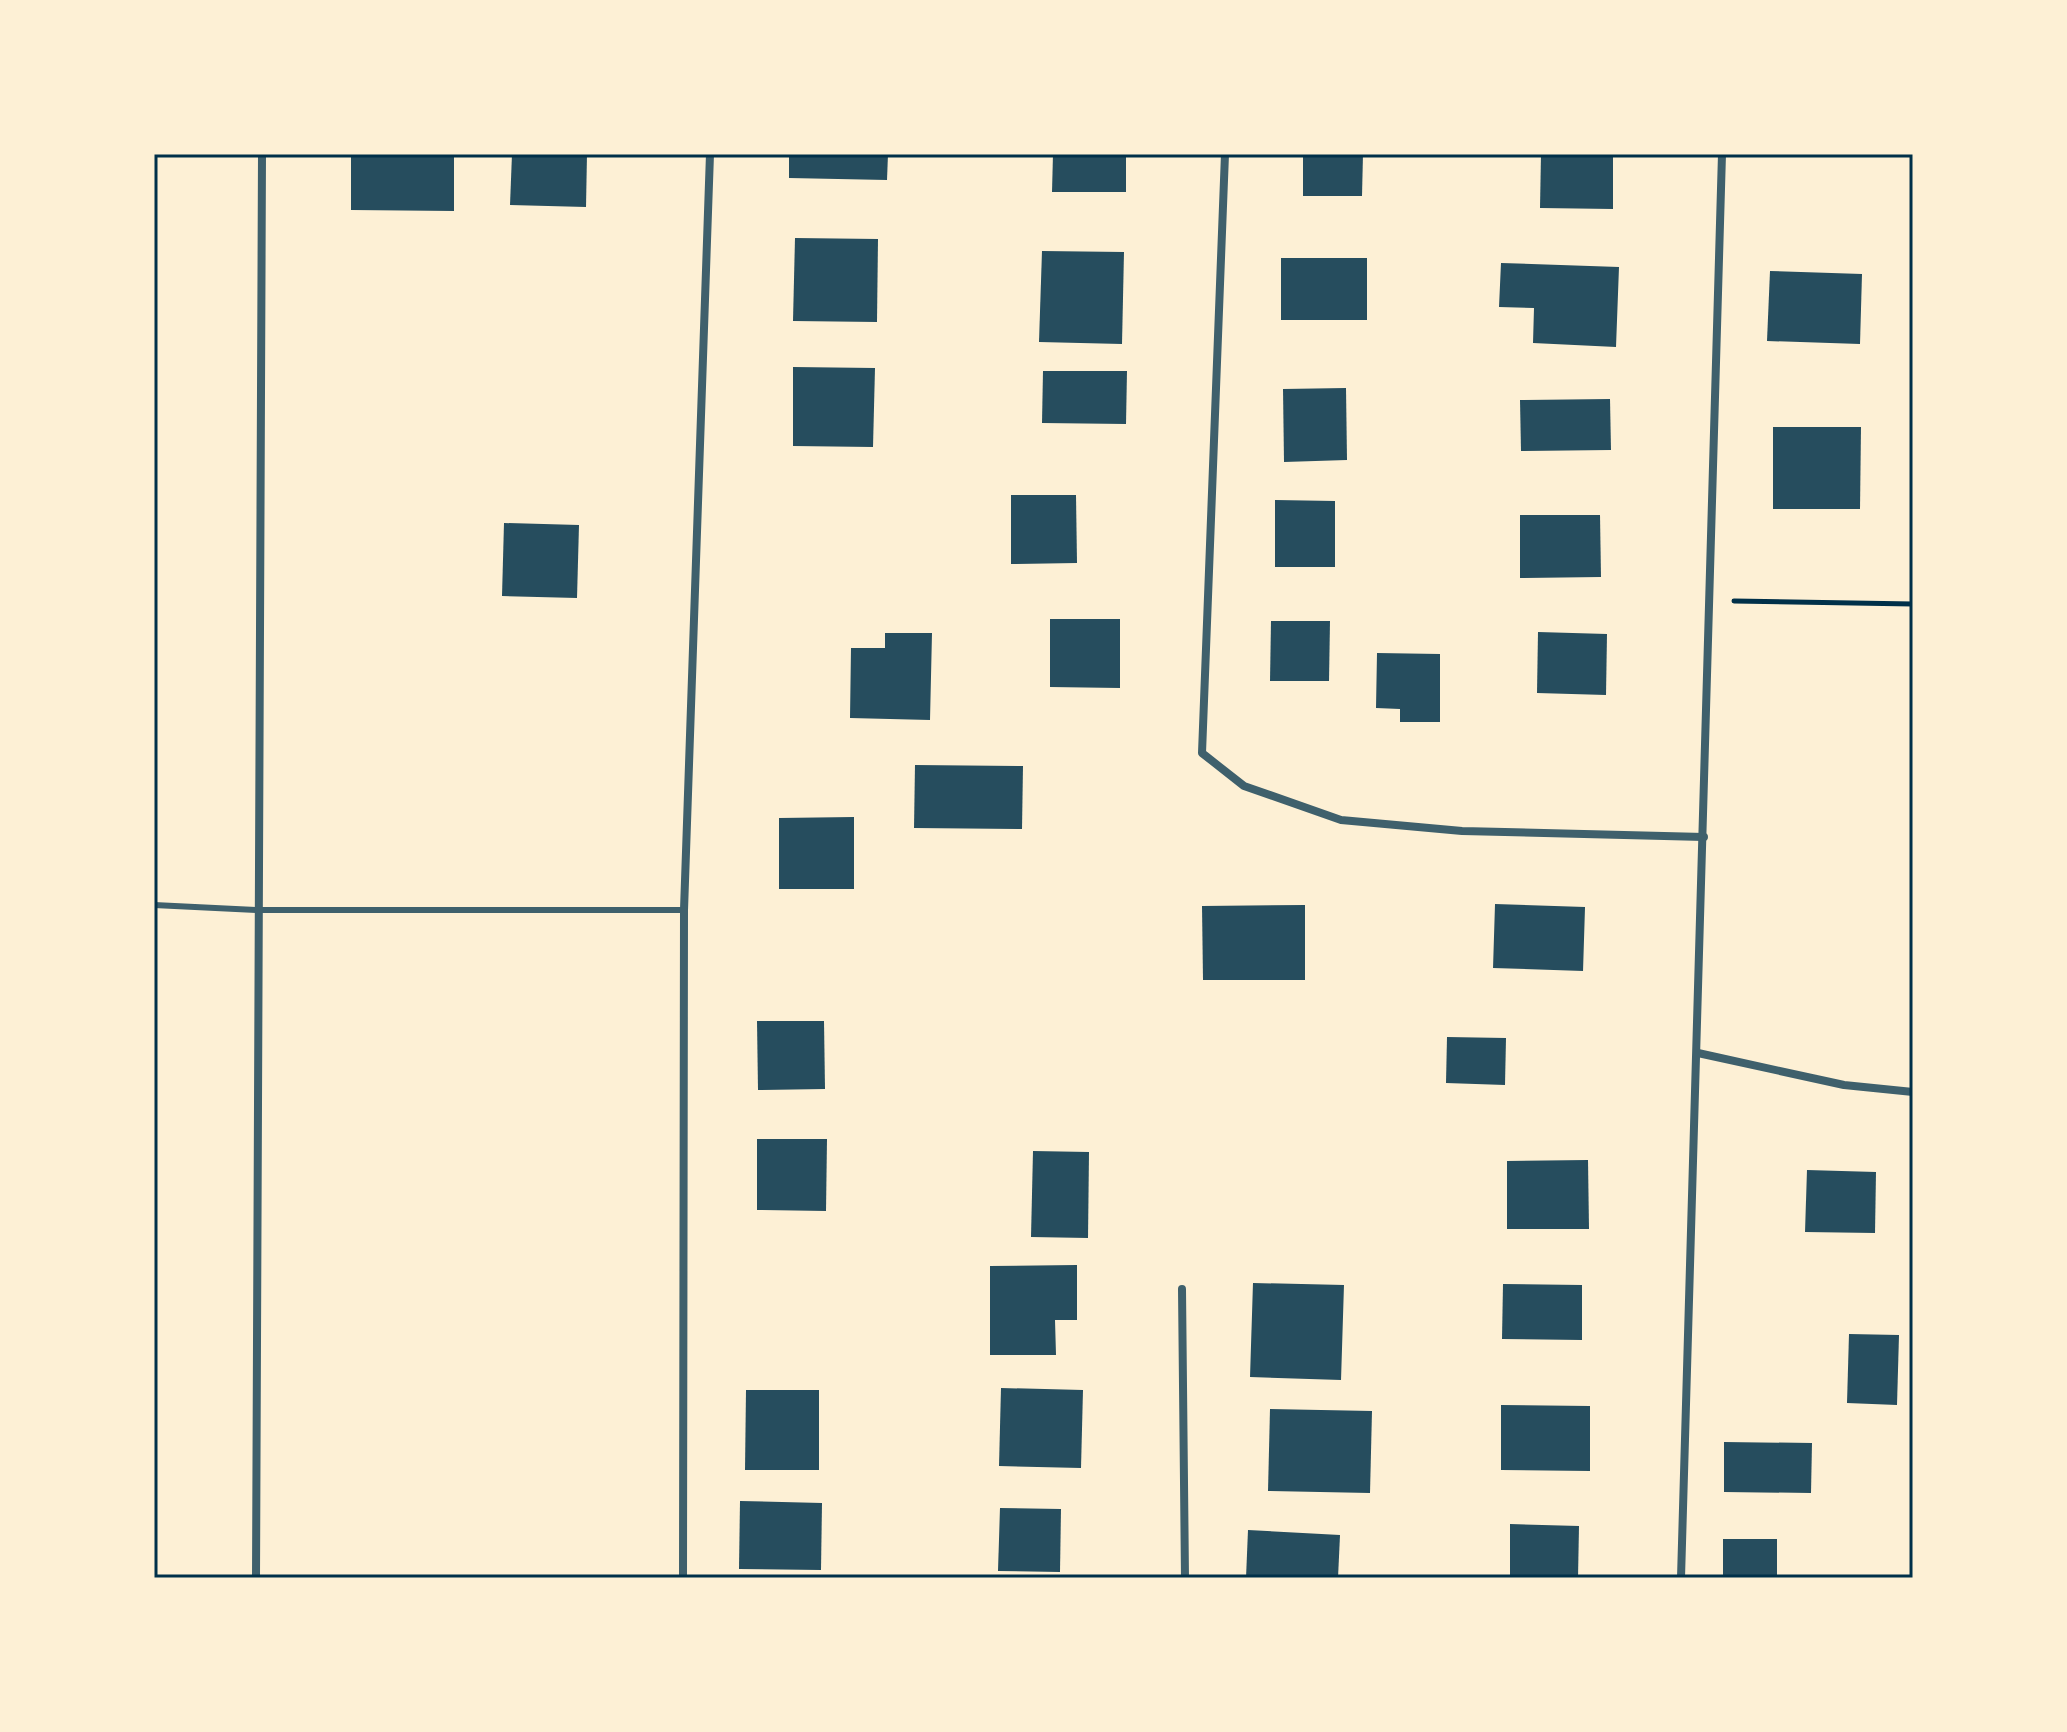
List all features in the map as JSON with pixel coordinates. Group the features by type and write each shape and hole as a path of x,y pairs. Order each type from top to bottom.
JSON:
{"street":[{"path":"256,1578 262,154"},
{"path":"683,1578 684,910 710,154"},
{"path":"1225,154 1202,753 1244,786 1341,820 1462,831 1704,837"},
{"path":"1681,1578 1722,154"},
{"path":"1698,1053 1844,1085 1913,1092"},
{"path":"1182,1289 1185,1578"}],"lane":[{"path":"154,905 258,910 684,910"}],"path":[{"path":"1710,600 1913,604"}],"building":[{"path":"351,154 454,154 454,211 351,210"},
{"path":"512,154 587,154 586,207 510,205"},
{"path":"789,154 888,154 887,180 789,178"},
{"path":"1053,154 1126,154 1126,192 1052,192"},
{"path":"1303,154 1363,154 1362,196 1303,196"},
{"path":"1541,154 1613,154 1613,209 1540,208"},
{"path":"795,238 878,239 877,322 793,321"},
{"path":"1042,251 1124,252 1122,344 1039,342"},
{"path":"1281,258 1367,258 1367,320 1281,320"},
{"path":"1501,263 1619,267 1616,347 1533,343 1534,308 1499,307"},
{"path":"1770,271 1862,274 1860,344 1767,341"},
{"path":"793,367 875,368 873,447 793,446"},
{"path":"1043,371 1127,371 1126,424 1042,423"},
{"path":"1346,388 1347,460 1284,462 1283,389"},
{"path":"1610,399 1611,450 1521,451 1520,400"},
{"path":"1773,427 1861,427 1860,509 1773,509"},
{"path":"1011,495 1076,495 1077,563 1011,564"},
{"path":"1275,500 1335,501 1335,567 1275,567"},
{"path":"1520,515 1600,515 1601,577 1520,578"},
{"path":"504,523 579,525 577,598 502,596"},
{"path":"1050,619 1120,619 1120,688 1050,687"},
{"path":"1271,621 1330,621 1329,681 1270,681"},
{"path":"1538,632 1607,634 1606,695 1537,693"},
{"path":"885,633 932,633 930,720 850,718 851,648 885,648"},
{"path":"1377,653 1440,654 1440,722 1400,722 1400,709 1376,708"},
{"path":"915,765 1023,766 1022,829 914,828"},
{"path":"854,817 854,889 779,889 779,818"},
{"path":"1495,904 1585,907 1583,971 1493,968"},
{"path":"1305,905 1305,980 1203,980 1202,906"},
{"path":"757,1021 824,1021 825,1089 758,1090"},
{"path":"1447,1037 1506,1038 1505,1085 1446,1083"},
{"path":"757,1139 827,1139 826,1211 757,1210"},
{"path":"1033,1151 1089,1152 1088,1238 1031,1237"},
{"path":"1588,1160 1589,1229 1507,1229 1507,1161"},
{"path":"1807,1170 1876,1172 1875,1233 1805,1232"},
{"path":"1077,1265 1077,1320 1055,1320 1056,1355 990,1355 990,1266"},
{"path":"1253,1283 1344,1285 1341,1380 1250,1377"},
{"path":"1503,1284 1582,1285 1582,1340 1502,1339"},
{"path":"1849,1334 1899,1335 1897,1405 1847,1403"},
{"path":"1001,1388 1083,1390 1081,1468 999,1466"},
{"path":"746,1390 819,1390 819,1470 745,1470"},
{"path":"1501,1405 1590,1406 1590,1471 1501,1470"},
{"path":"1270,1409 1372,1411 1370,1493 1268,1491"},
{"path":"1724,1442 1812,1443 1811,1493 1724,1492"},
{"path":"740,1501 822,1503 821,1570 739,1569"},
{"path":"1000,1508 1061,1509 1060,1572 998,1571"},
{"path":"1510,1524 1579,1526 1578,1578 1510,1578"},
{"path":"1248,1530 1340,1535 1338,1578 1246,1578"},
{"path":"1723,1539 1777,1539 1777,1578 1723,1578"}]}
